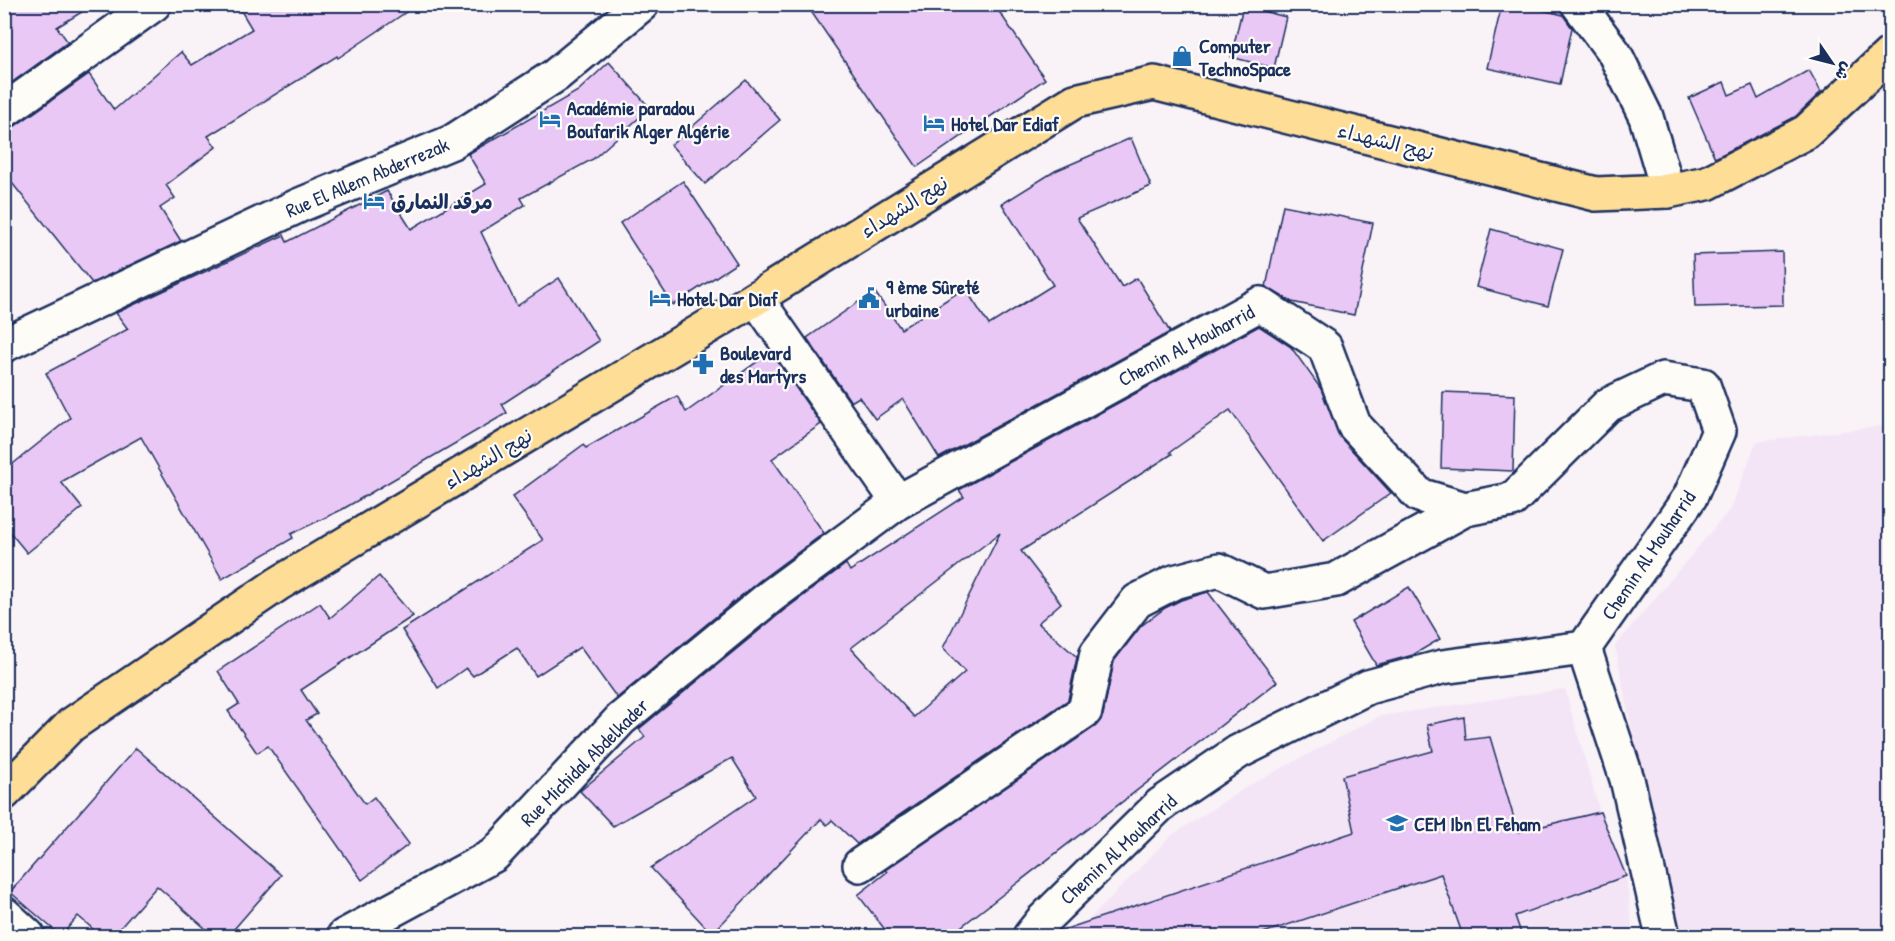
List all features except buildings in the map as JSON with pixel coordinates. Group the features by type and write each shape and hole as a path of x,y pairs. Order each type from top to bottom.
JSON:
{"main road":[{"name":"نهج الشهداء","path":"4,793 71,725 278,584 756,298 1075,101 1154,82 1596,194 1668,191 1707,183 1806,132 1890,54"}],"street":[{"path":"4,111 154,4"},
{"name":"Rue El Allem Abderrezak","path":"4,345 300,205 452,142 556,75 642,4"},
{"path":"1578,4 1615,54 1646,117 1668,191"},
{"path":"756,298 898,502"},
{"name":"Chemin Al Mouharrid","path":"898,502 1260,304 1325,346 1354,425 1419,495 1465,509 1512,500 1608,405 1663,379 1703,385 1719,431 1690,496 1584,648 1442,666 1368,687 1238,752 1160,805 1042,921 1030,936"},
{"name":"Rue Michidal Abdelkader","path":"344,936 494,855 621,719 771,596 898,502"},
{"path":"860,865 1085,711 1097,653 1137,601 1174,582 1219,570 1264,592 1336,580 1465,509"},
{"path":"1584,648 1627,779 1663,936"},
{"path":"4,914 28,936"}],"shaded area":[{"path":"1890,425 1890,936 1684,936 1656,850 1615,646 1731,508 1756,442"},
{"name":"CEM Ibn El Feham","path":"1565,689 1600,812 1626,876 1633,936 1073,936 1172,835 1248,786 1380,716"}],"place":[{"name":"Computer TechnoSpace","path":"1182,56"},
{"name":"Académie paradou Boufarik Alger Algérie","path":"550,119"},
{"name":"Hotel Dar Ediaf","path":"934,123"},
{"name":"مرقد النمارق","path":"374,201"},
{"name":"Hotel Dar Diaf","path":"660,298"},
{"name":"9 ème Sûreté urbaine","path":"869,298"},
{"name":"Boulevard des Martyrs","path":"703,364"},
{"name":"CEM Ibn El Feham","path":"1397,823"}]}
